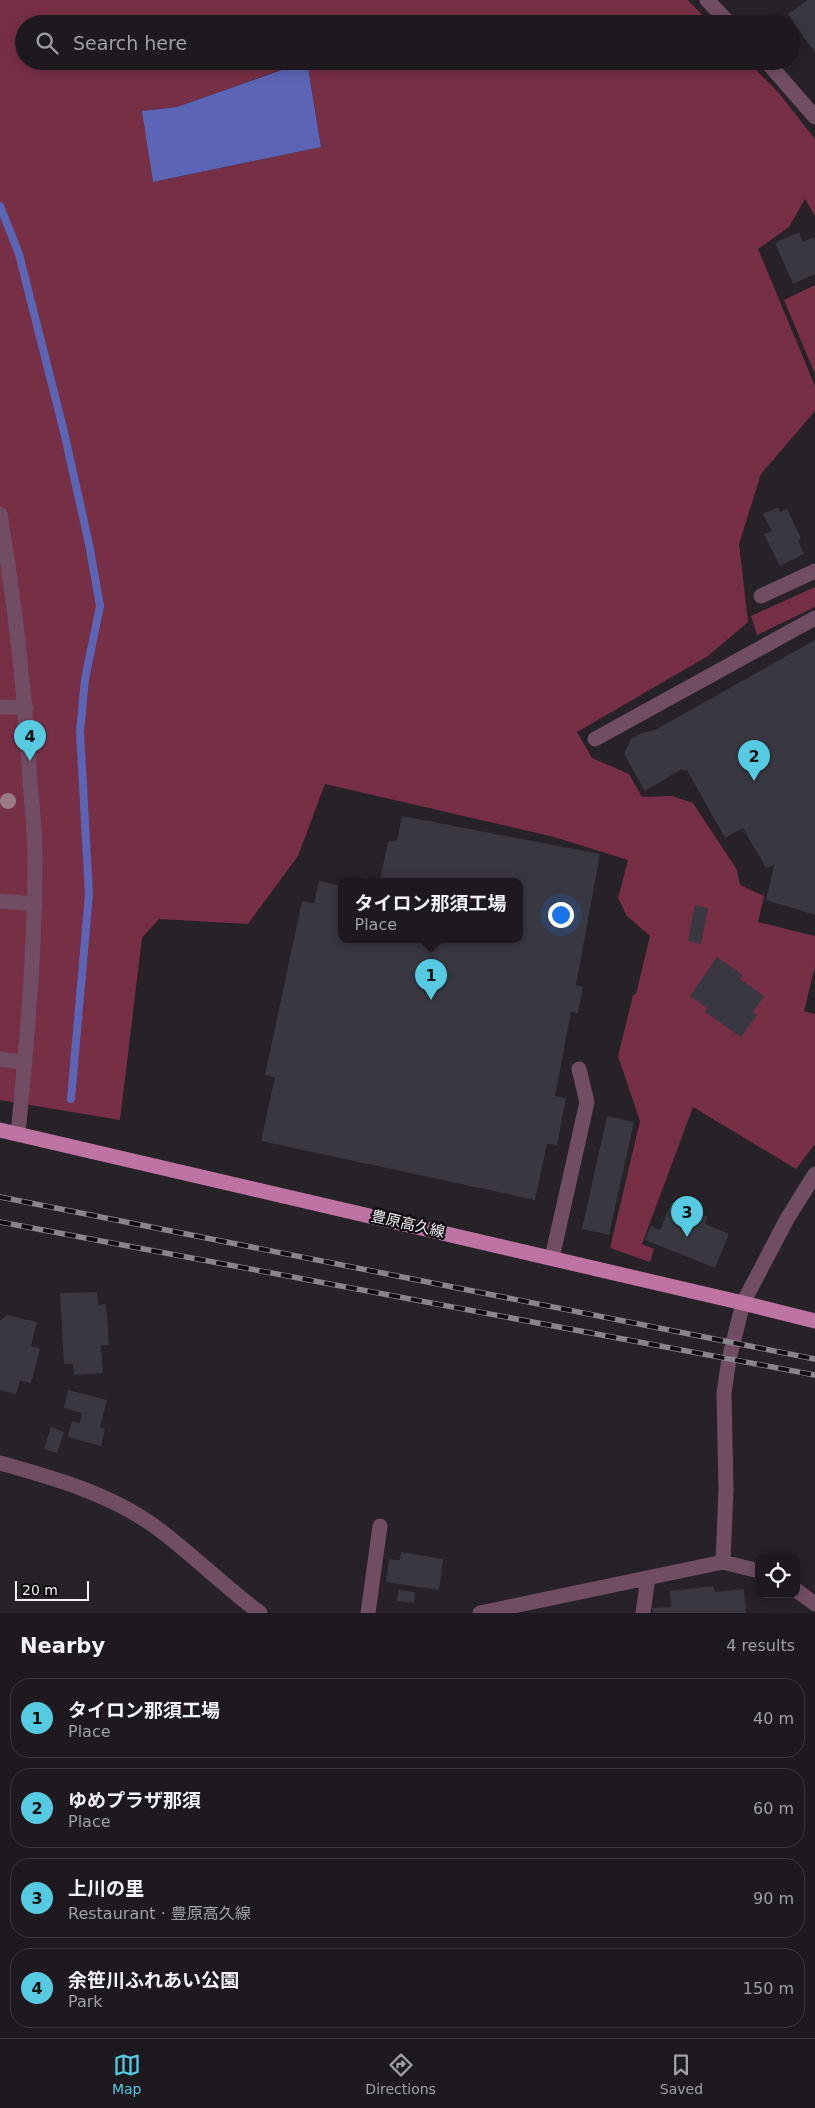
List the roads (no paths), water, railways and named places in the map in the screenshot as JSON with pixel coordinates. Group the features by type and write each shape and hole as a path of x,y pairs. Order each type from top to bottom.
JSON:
{"main road":[{"name":"豊原高久線","path":"0,1130 815,1321"}],"street":[{"path":"707,0 721,15"},
{"path":"774,70 815,117"},
{"path":"0,514 26,708 35,855 25,1063 18,1134"},
{"path":"761,596 815,571"},
{"path":"595,739 815,618"},
{"path":"0,707 26,708"},
{"path":"0,901 34,904"},
{"path":"0,1059 25,1063"},
{"path":"552,1258 587,1102 579,1069"},
{"path":"723,1562 726,1489 724,1393 729,1358 743,1303 783,1226 815,1174"},
{"path":"0,1463 55,1478 112,1501 157,1528 260,1613"},
{"path":"368,1613 380,1526"},
{"path":"480,1613 723,1562 755,1570"},
{"path":"643,1613 648,1578"},
{"path":"800,1593 815,1604"}],"water":[{"path":"282,70 308,70 321,147 153,182 142,111 177,107"}],"waterway":[{"path":"0,206 19,254 64,432 89,544 100,606 85,679 80,732 89,894 71,1099"}],"railway":[{"path":"0,1197 815,1359"},
{"path":"0,1222 815,1375"}],"place":[{"name":"余笹川ふれあい公園","path":"30,761"},
{"name":"ゆめプラザ那須","path":"754,781"},
{"name":"タイロン那須工場","path":"431,1000"},
{"name":"上川の里","path":"687,1237"}]}
